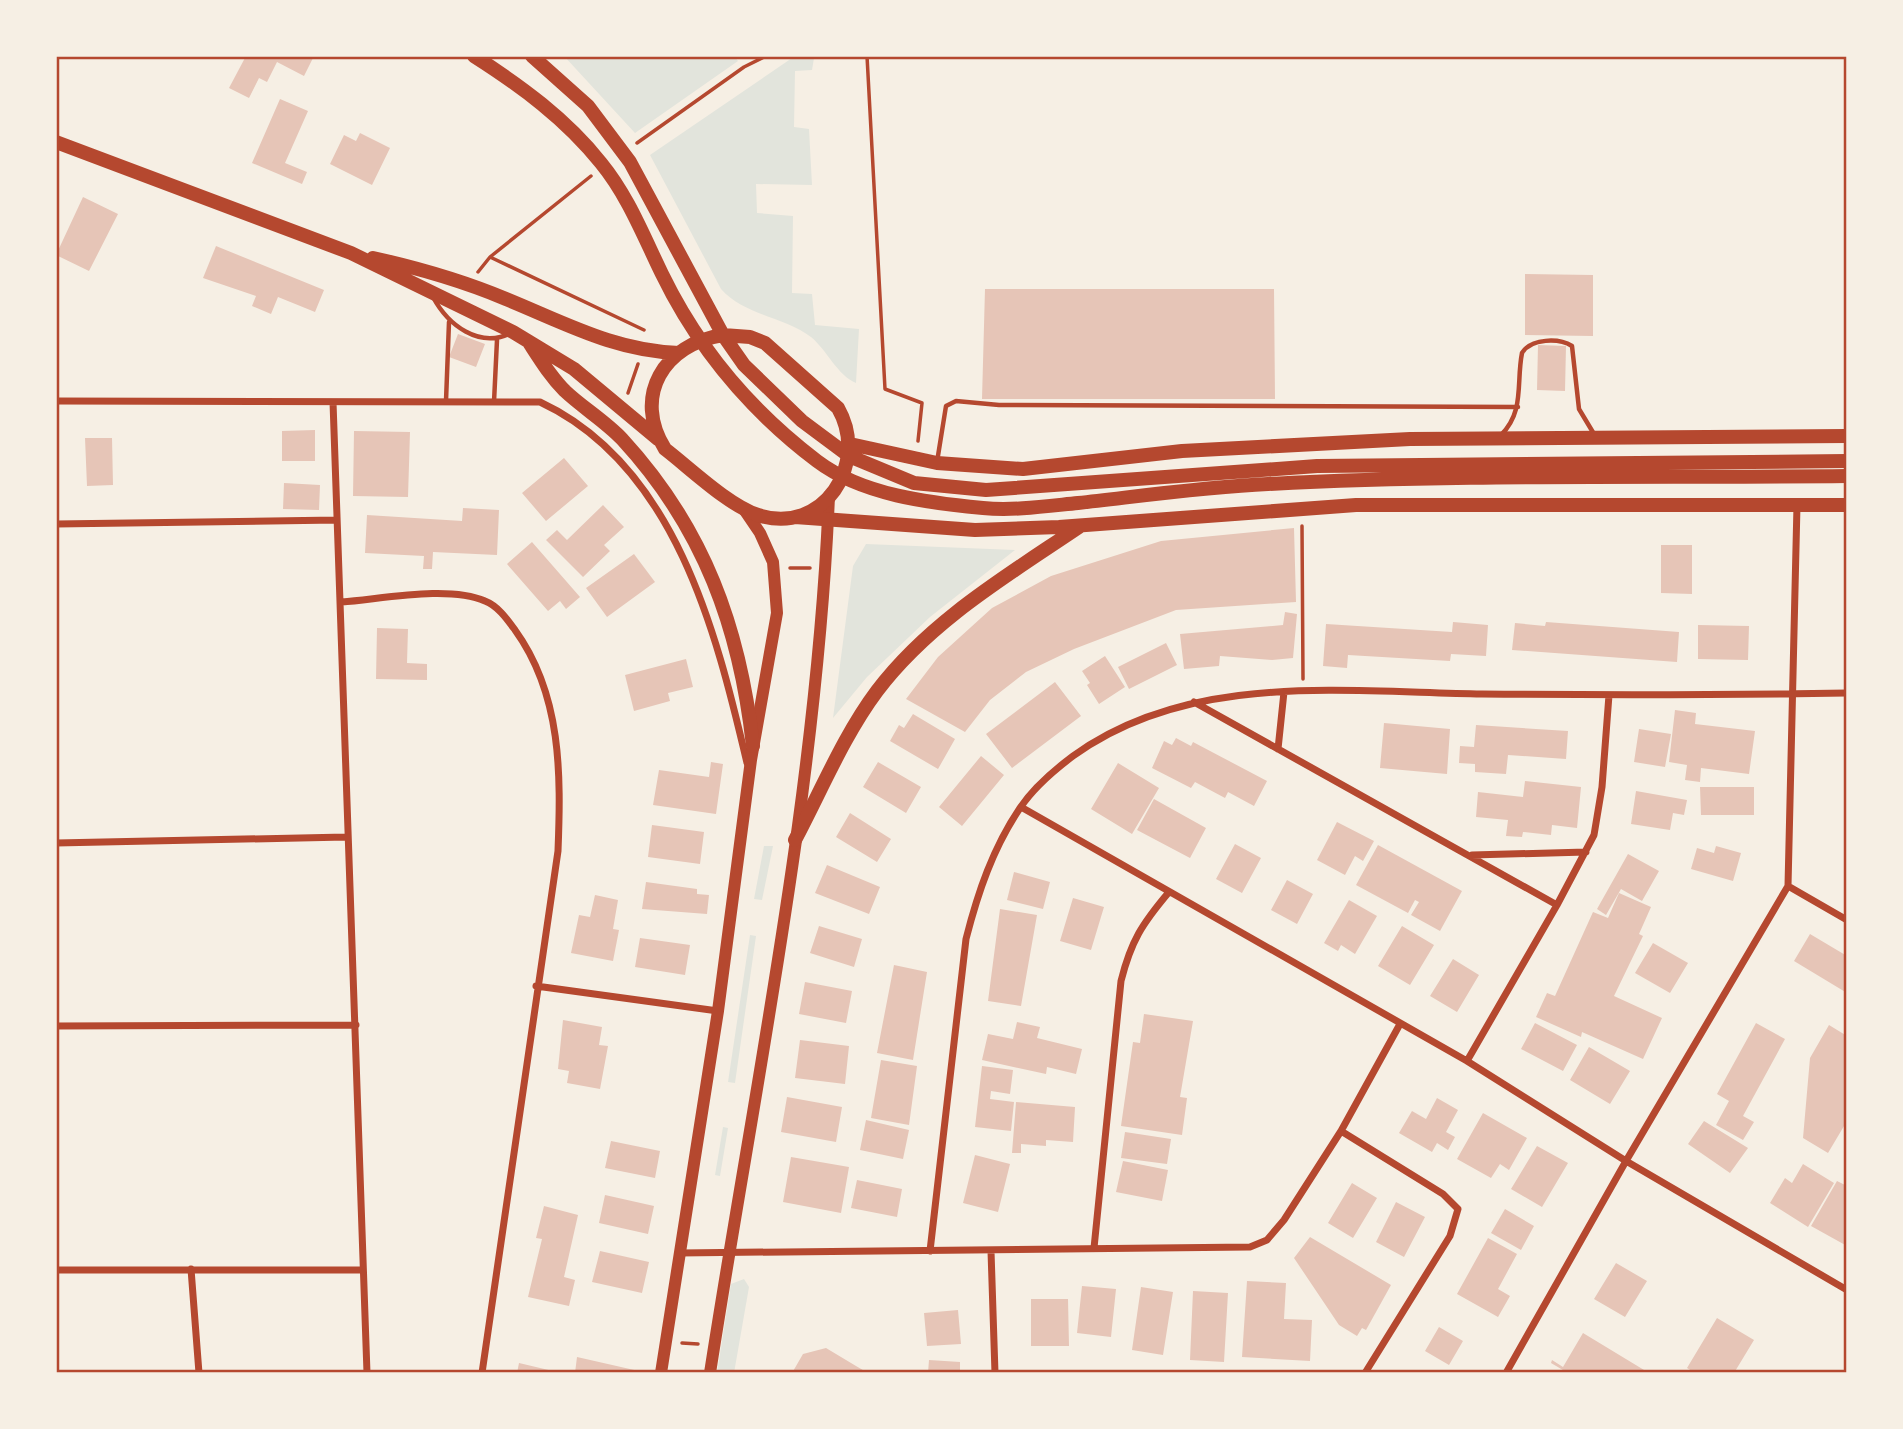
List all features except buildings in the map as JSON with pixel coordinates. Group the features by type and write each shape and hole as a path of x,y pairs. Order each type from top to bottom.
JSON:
{"main road":[{"path":"474,56 556,115 603,164 635,215 663,276 700,340 763,417 820,464 843,477 886,492 987,509 1040,506 1224,486 1376,479 1847,476"},
{"path":"532,56 589,106 630,162 723,335 744,365 802,421 850,450 914,483 986,490 1317,466 1847,461"},
{"path":"56,142 351,253 468,284 593,338 643,351 679,353"},
{"path":"351,253 527,340 574,369 658,439"},
{"path":"794,517 817,507 843,477 850,450 849,431 838,408 765,343 750,337 723,335 700,340 679,353 662,370 653,393 652,417 658,439 665,450 743,508 768,518 794,517 975,530 1356,505 1847,505"},
{"path":"527,340 566,391 619,436 641,460 682,515 721,596 735,638 746,685 753,746"},
{"path":"850,450 937,463 1023,469 1182,452 1410,439 1847,436"},
{"path":"710,1373 795,841 826,569 829,496"},
{"path":"662,1373 678,1253 718,1012 749,771 777,613 774,567 760,533 743,508"},
{"path":"795,841 863,713 906,656 999,581 1083,524"}],"street":[{"path":"56,401 540,402 563,412 592,432 639,483 702,598 722,658 749,771"},
{"path":"333,402 342,602 346,837 356,1025 367,1373"},
{"path":"1506,1373 1626,1161 1788,886 1797,505"},
{"path":"56,524 337,520"},
{"path":"342,602 439,594 486,601 504,615 528,649 543,682 555,726 561,785 558,851 536,986 482,1373"},
{"path":"930,1251 966,939 993,856 1021,807 1058,767 1092,743 1130,722 1193,702 1284,692 1609,695 1847,693"},
{"path":"1279,748 1284,692"},
{"path":"1467,1061 1586,852 1599,814 1609,695"},
{"path":"1193,702 1472,855 1557,905"},
{"path":"1021,807 1467,1061 1626,1161 1847,1290"},
{"path":"56,843 346,837"},
{"path":"1472,855 1586,852"},
{"path":"1788,886 1847,920"},
{"path":"1094,1248 1121,981 1129,948 1140,926 1169,892"},
{"path":"536,986 718,1012"},
{"path":"678,1253 1250,1247 1260,1244 1284,1220 1341,1131 1400,1024"},
{"path":"56,1026 356,1025"},
{"path":"1341,1131 1443,1195 1458,1209 1450,1236 1365,1373"},
{"path":"991,1251 995,1373"},
{"path":"191,1269 199,1373"},
{"path":"56,1270 362,1270"}],"lane":[{"path":"431,293 449,321 467,332 497,340 513,332"},
{"path":"446,401 449,321"},
{"path":"494,402 497,340"},
{"path":"1498,438 1511,423 1518,407 1521,358 1525,348 1536,342 1569,344 1575,352 1580,409 1596,437"},
{"path":"937,463 942,417 946,406 956,401 999,405 1518,407"}],"path":[{"path":"654,131 744,68 766,56"},
{"path":"867,56 885,390 922,403 916,459"},
{"path":"577,186 490,257 645,331 643,351"},
{"path":"1301,508 1304,692"},
{"path":"774,567 826,569"},
{"path":"666,1342 715,1345"}],"shaded area":[{"path":"564,56 734,56 738,61 635,133"},
{"path":"795,56 814,58 812,70 795,71 794,127 809,129 812,185 756,184 757,213 793,216 792,293 812,294 815,325 859,329 856,383 843,374 811,337 789,324 741,305 721,289 650,155"},
{"path":"866,544 1015,550 930,617 867,677 833,718 853,566"},
{"path":"764,846 773,846 762,900 754,899"},
{"path":"750,935 756,936 735,1083 728,1082"},
{"path":"723,1127 728,1128 720,1176 715,1175"},
{"path":"744,1279 749,1287 734,1373 717,1373 731,1284"}]}
